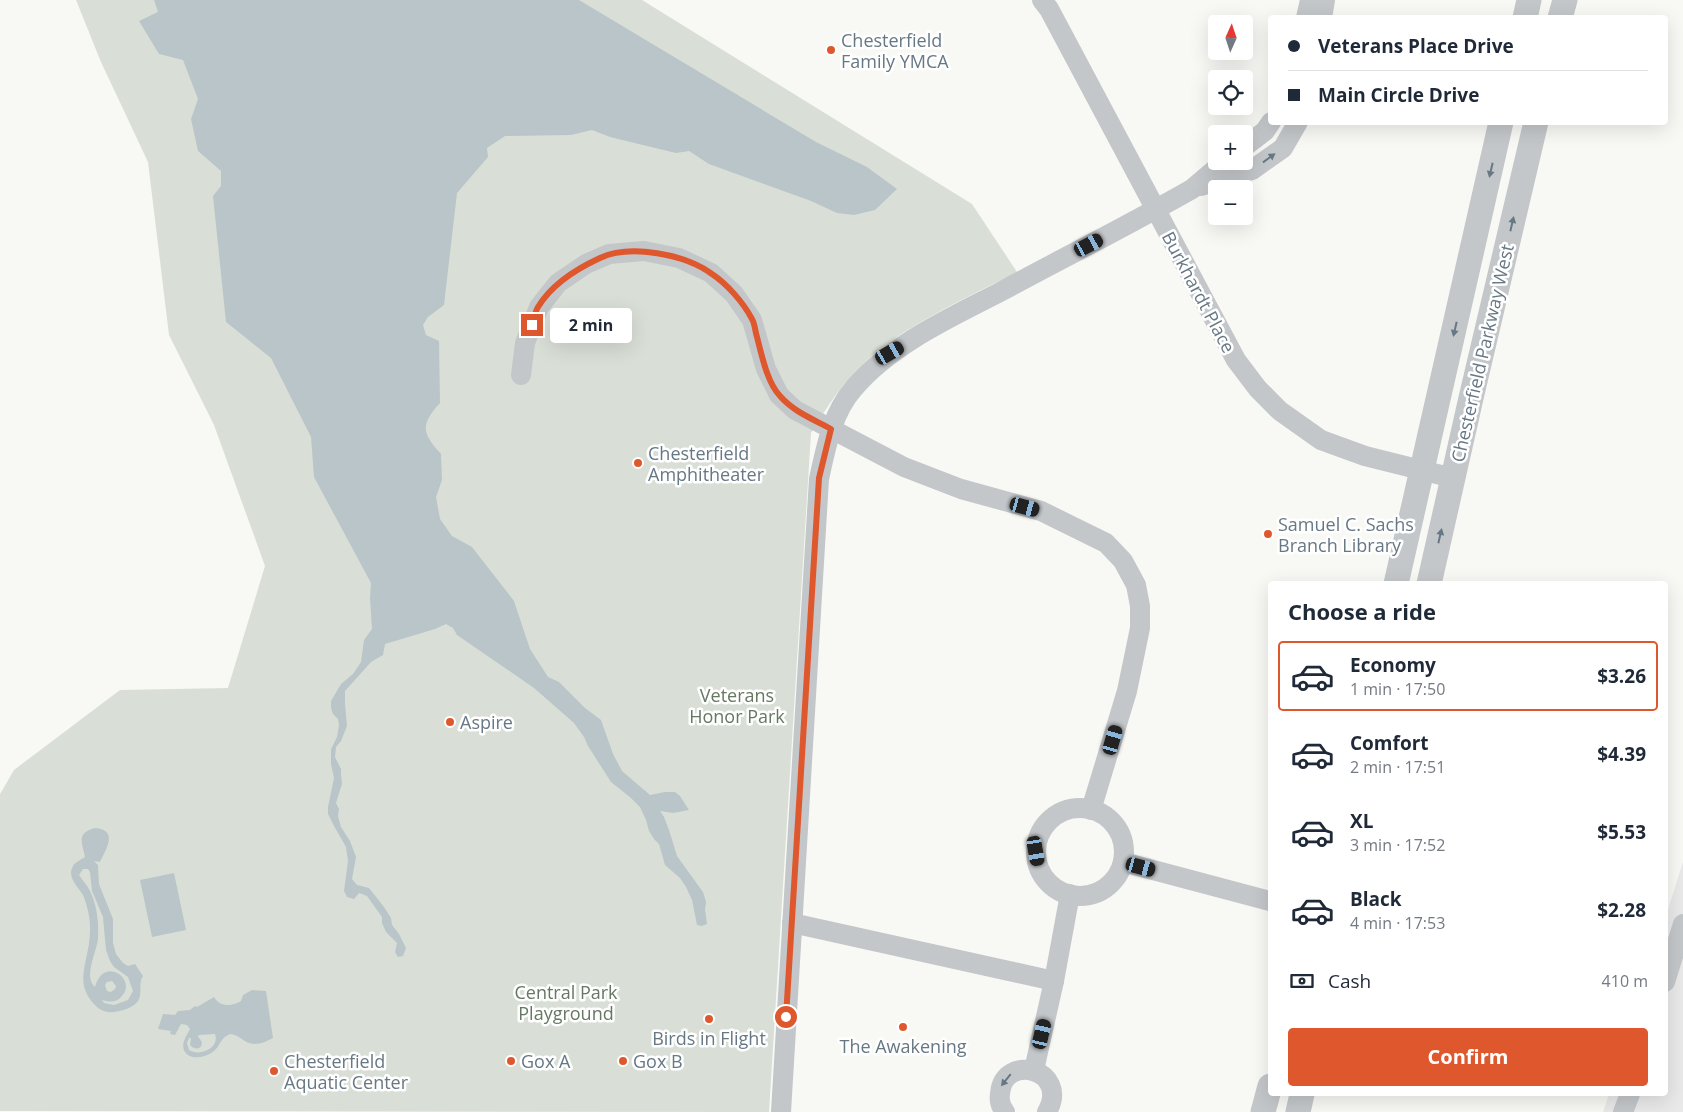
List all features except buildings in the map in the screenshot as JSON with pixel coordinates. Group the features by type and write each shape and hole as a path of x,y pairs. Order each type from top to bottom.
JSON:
{"street":[{"name":"Burkhardt Place","path":"1042,0 1236,360 1258,389 1280,411 1321,440 1364,456 1453,478"},
{"path":"1307,15 1310,0"},
{"path":"1322,15 1325,0"},
{"path":"1526,15 1529,0"},
{"path":"1561,15 1565,0"},
{"path":"1253,140 1265,131 1269,125"},
{"path":"1192,189 1252,170 1282,148 1296,125"},
{"name":"Chesterfield Parkway West","path":"1397,581 1501,125"},
{"name":"Chesterfield Parkway West","path":"1431,581 1535,125"},
{"path":"781,1112 819,478 831,429 840,409 854,388 890,353 970,307 1155,210 1192,189 1214,170"},
{"path":"521,375 525,343 538,307 558,283 586,264 609,254 644,251 679,258 712,273 734,294 752,320 766,369 779,395 795,410 904,467 952,486 1041,511 1106,543 1123,561 1136,585 1140,606 1140,628 1127,691 1091,810"},
{"path":"1086,808 1100,812 1112,821 1120,833 1124,847 1123,862 1118,874 1109,885 1097,892 1084,895 1070,894 1056,888 1046,879 1038,866 1036,851 1039,837 1046,824 1057,814 1071,809 1086,808"},
{"path":"1123,862 1268,900"},
{"path":"1034,1070 1054,981 1070,894"},
{"path":"792,923 1054,981"},
{"path":"1668,972 1683,924"},
{"path":"1005,1112 999,1098 1000,1088 1005,1078 1013,1072 1023,1069 1034,1070 1043,1075 1050,1083 1053,1093 1052,1104 1047,1112"},
{"path":"1263,1112 1268,1093"},
{"path":"1298,1112 1302,1096"},
{"path":"1622,1112 1629,1096"}],"shaded area":[{"path":"154,0 579,0 816,142 867,167 897,189 875,210 854,215 837,213 811,201 709,164 689,151 676,153 610,137 592,130 571,135 505,136 487,148 488,157 457,193 444,305 428,317 423,325 426,335 439,341 440,403 429,417 426,429 430,440 441,454 442,480 436,497 440,519 452,536 472,547 514,601 530,649 548,677 559,682 585,708 601,720 613,754 622,771 650,795 675,792 680,796 689,810 673,813 660,811 669,830 677,856 703,892 706,902 707,924 697,925 692,900 686,887 680,878 665,865 659,844 649,831 640,807 611,782 574,723 534,688 457,635 453,628 446,624 385,644 383,655 371,662 345,691 347,726 341,741 336,747 335,757 341,769 342,784 336,803 339,809 338,816 341,827 350,841 356,857 352,879 357,885 369,888 384,907 406,948 403,956 398,957 395,952 397,943 386,932 382,923 382,917 367,896 359,893 354,899 347,897 344,891 348,861 346,847 328,814 334,778 331,764 331,749 337,737 339,725 338,719 333,714 331,708 331,701 341,684 353,674 361,662 364,640 372,629 371,583 314,477 311,437 271,358 226,322 213,196 221,186 221,171 198,151 191,119 198,99 183,60 159,54 139,21 158,12"},
{"path":"95,828 102,830 107,832 109,836 109,841 100,862 94,861 98,865 99,884 113,919 113,943 116,954 128,966 135,964 143,976 138,1001 124,1010 114,1012 105,1011 96,1006 86,992 83,980 90,920 84,897 72,879 71,870 75,863 85,857 82,839 89,830","holes":["83,869 88,869 90,872 92,891 103,917 106,950 110,961 114,967 128,977 133,991 128,1000 114,1005 104,1003 102,1000 109,1002 121,997 125,991 126,984 123,978 112,971 105,972 99,977 95,987 90,977 98,938 98,920 92,896 79,875","112,981 116,986 115,989 111,992 107,991 105,985 107,982"]},
{"path":"1683,862 1683,1112 1603,1112 1608,1096 1668,1096 1668,910"},
{"path":"174,873 186,930 152,937 140,880"},
{"path":"252,990 266,991 273,1038 263,1043 252,1044 230,1034 211,1053 201,1057 194,1057 185,1052 183,1045 190,1029 187,1025 181,1024 175,1035 170,1034 171,1031 158,1029 163,1014 175,1015 178,1011 190,1010 214,997 219,1003 233,1004 241,1001 243,995","holes":["215,1034 216,1039 212,1047 203,1052 189,1050 187,1043 189,1038 191,1038 190,1045 196,1049 202,1045 198,1037 199,1035"]}],"green space":[{"path":"76,0 642,0 972,204 1017,272 912,327 874,354 845,384 811,433 769,1112 0,1111 0,794 14,770 120,690 228,688 265,566 214,425 169,335 148,162 101,62"}],"place":[{"name":"Chesterfield Family YMCA","path":"831,50"},
{"name":"Chesterfield Amphitheater","path":"638,463"},
{"name":"Samuel C. Sachs Branch Library","path":"1268,534"},
{"name":"Aspire","path":"450,722"},
{"name":"Birds in Flight","path":"709,1019"},
{"name":"The Awakening","path":"903,1027"},
{"name":"Gox A","path":"511,1061"},
{"name":"Gox B","path":"623,1061"},
{"name":"Chesterfield Aquatic Center","path":"274,1071"}],"route":[{"path":"532,325 538,307 558,283 586,264 609,254 644,251 679,258 712,273 734,294 752,320 766,369 779,395 795,410 831,429 819,478 786,1017"}],"park label":[{"name":"Veterans Honor Park","path":"737,705"},
{"name":"Central Park Playground","path":"566,1002"}]}
